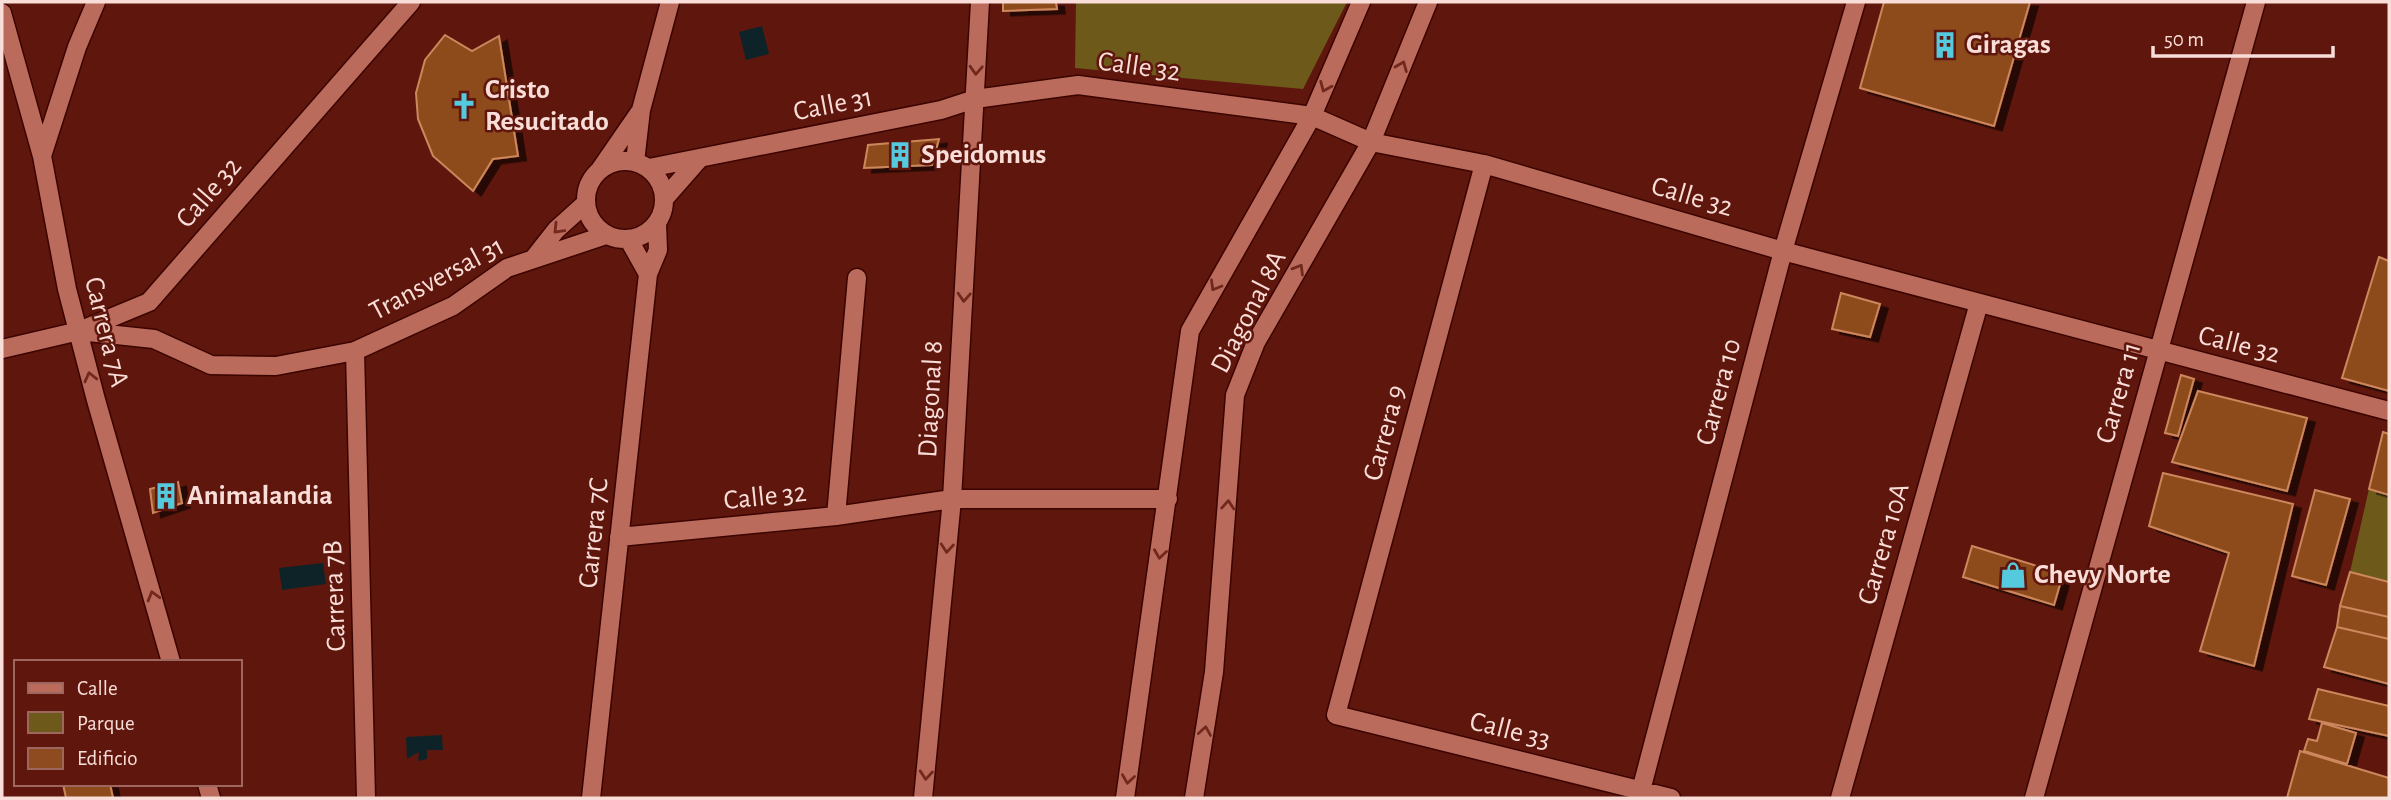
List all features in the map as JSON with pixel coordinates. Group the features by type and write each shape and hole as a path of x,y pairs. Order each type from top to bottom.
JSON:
{"street":[{"path":"42,156 96,2"},
{"name":"Calle 32","path":"2,349 79,331 149,302 411,2"},
{"path":"642,165 641,110 670,2"},
{"name":"Diagonal 8","path":"923,798 952,499 980,2"},
{"name":"Diagonal 8A","path":"1125,798 1190,331 1312,116 1361,2"},
{"name":"Diagonal 8A","path":"1194,798 1214,672 1235,395 1256,342 1371,142 1428,2"},
{"name":"Carrera 10","path":"1640,794 1783,251 1856,2"},
{"name":"Carrera 11","path":"2034,798 2256,2"},
{"name":"Carrera 7A","path":"2,13 42,156 67,289 96,400 171,660"},
{"name":"Calle 32","path":"975,99 1078,85 1312,116 1371,142 1484,164 1783,251 2389,411"},
{"name":"Calle 31","path":"642,165 700,158 941,110 975,99"},
{"path":"641,110 587,192 589,216 606,235 629,240 649,232 657,224 664,199 700,158"},
{"name":"Carrera 9","path":"1336,715 1484,164"},
{"path":"598,173 609,165 642,165 658,178 664,199"},
{"name":"Transversal 31","path":"534,258 556,230 586,204"},
{"name":"Carrera 7C","path":"591,798 649,274 658,250 657,224"},
{"name":"Transversal 31","path":"79,331 154,340 211,365 276,366 355,351 453,306 508,268 606,235"},
{"path":"629,240 649,274"},
{"path":"836,516 856,278"},
{"name":"Carrera 10A","path":"1840,798 1979,303"},
{"name":"Carrera 7B","path":"355,351 366,798"},
{"name":"Calle 32","path":"620,537 836,516 952,499 1168,499"},
{"name":"Calle 33","path":"1336,715 1640,794 1671,798"}],"green space":[{"path":"1076,2 1347,2 1303,89 1075,68"},
{"path":"2369,489 2389,495 2389,582 2350,572"}],"water":[{"path":"762,26 769,54 746,60 739,32"},
{"path":"323,563 326,584 282,590 279,568"},
{"path":"442,735 443,750 427,750 427,759 418,761 419,752 407,759 406,737"}],"building":[{"path":"1003,2 1056,2 1057,9 1003,11"},
{"name":"Giragas","path":"1884,2 2030,2 1994,126 1860,88"},
{"name":"Cristo Resucitado","path":"445,35 472,51 499,36 518,156 493,159 473,191 433,156 418,119 416,93 425,60"},
{"name":"Speidomus","path":"939,139 932,165 864,168 868,145"},
{"path":"2379,257 2389,261 2389,391 2342,378"},
{"path":"1841,293 1880,304 1870,337 1832,329"},
{"path":"2181,375 2194,379 2178,436 2165,433"},
{"path":"2198,391 2307,418 2287,491 2172,462"},
{"path":"2383,432 2389,434 2389,495 2369,489"},
{"path":"2163,473 2293,504 2254,666 2200,651 2229,553 2149,526"},
{"name":"Animalandia","path":"178,482 182,503 153,513 150,489"},
{"path":"2315,490 2350,499 2326,585 2292,576"},
{"name":"Chevy Norte","path":"1972,546 2063,574 2054,605 1963,577"},
{"path":"2350,572 2389,582 2389,617 2340,606"},
{"path":"2340,606 2389,617 2389,639 2337,627"},
{"path":"2337,627 2389,639 2389,684 2324,667"},
{"path":"2318,689 2389,706 2389,736 2309,719"},
{"path":"2322,723 2356,733 2347,764 2304,751 2308,739 2317,741"},
{"path":"2300,751 2389,778 2389,798 2287,798"},
{"path":"63,786 110,786 113,798 66,798"}],"place":[{"name":"Giragas","path":"1945,45"},
{"name":"Cristo Resucitado","path":"464,106"},
{"name":"Speidomus","path":"900,155"},
{"name":"Animalandia","path":"166,496"},
{"name":"Chevy Norte","path":"2013,575"}]}
